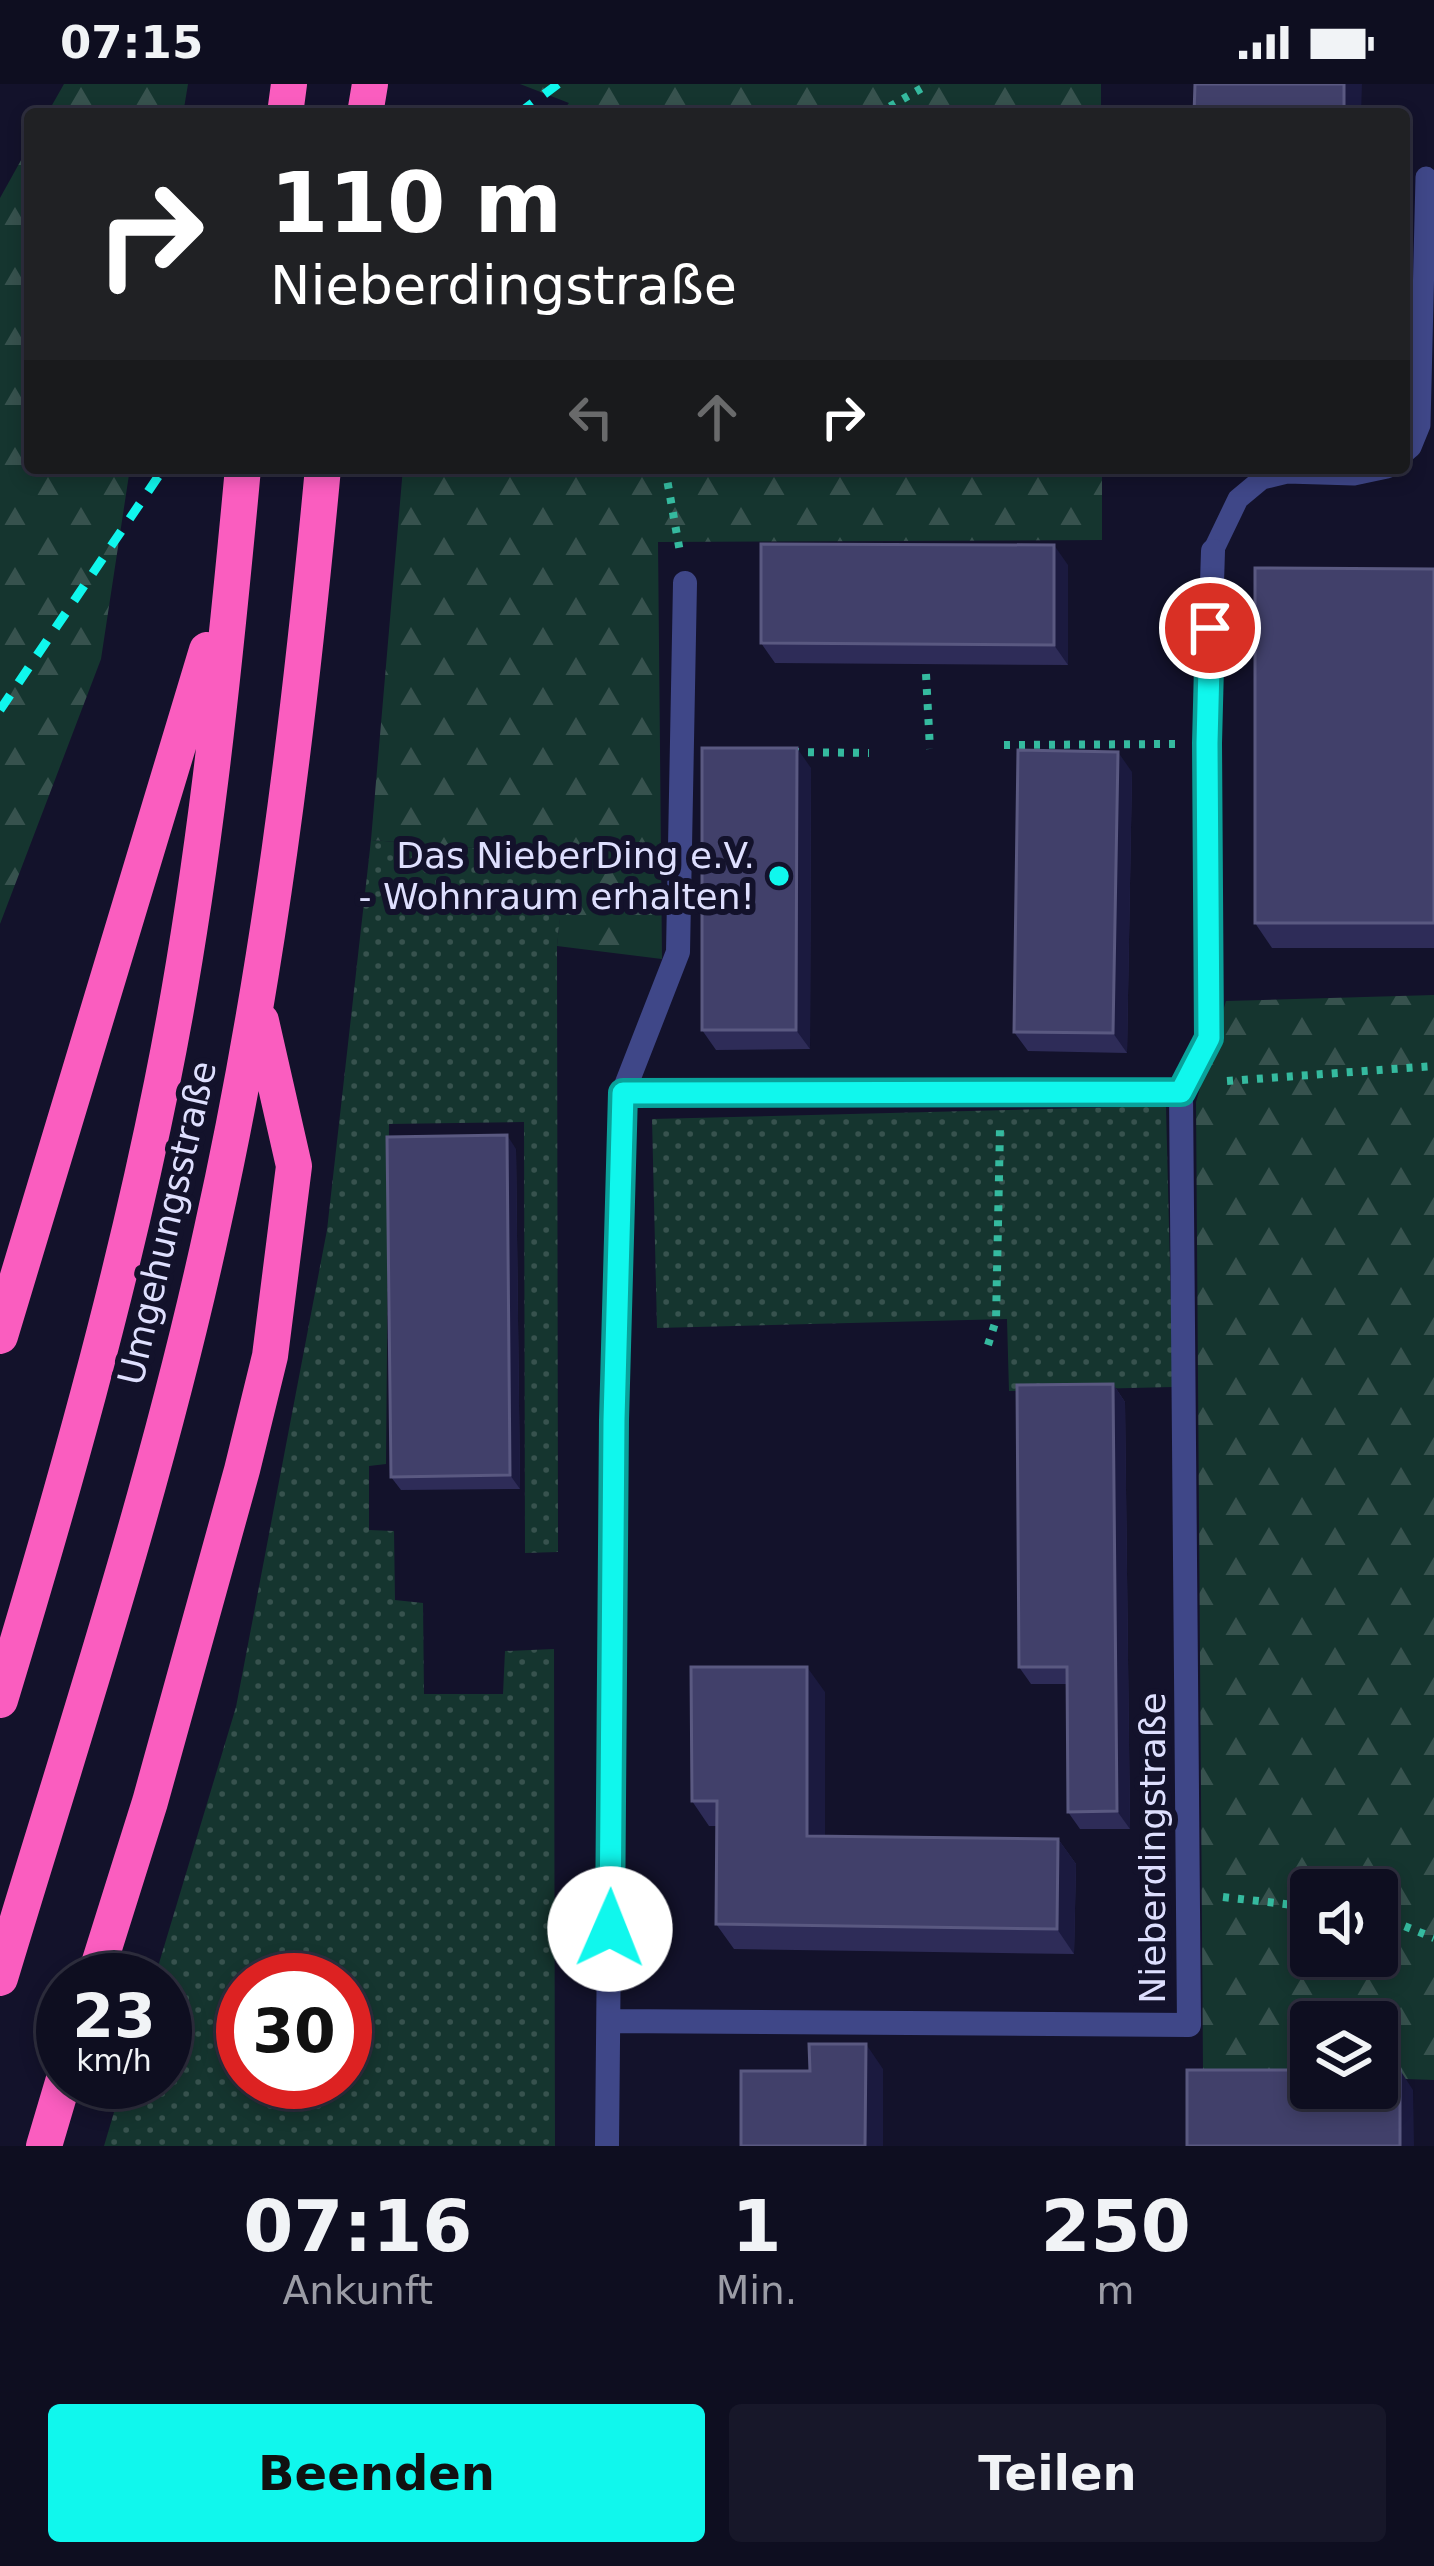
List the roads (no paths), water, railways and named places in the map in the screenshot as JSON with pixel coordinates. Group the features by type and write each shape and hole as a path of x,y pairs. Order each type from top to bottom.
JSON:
{"highway":[{"name":"Umgehungsstraße","path":"0,1700 105,1335 163,1078 207,797 242,474"},
{"name":"Umgehungsstraße","path":"0,1978 181,1360 258,1006 286,810 322,474"},
{"path":"0,1336 235,561"},
{"path":"103,1953 157,1780 270,1356 294,1166 258,1006"},
{"path":"44,2146 55,2109"}],"street":[{"name":"Nieberdingstraße","path":"609,2021 1189,2025 1181,1092 1209,1038 1207,743 1213,551"},
{"path":"608,2146 614,1420 623,1093 678,952 685,583"},
{"path":"623,1093 1181,1092"}],"lane":[{"path":"1410,448 1420,425 1426,177"},
{"path":"1213,551 1238,499 1262,479 1280,474"}],"railway":[{"path":"526,108 558,84"},
{"path":"0,710 160,474"}],"place":[{"name":"Das NieberDing e.V. - Wohnraum erhalten!","path":"779,876"}]}
